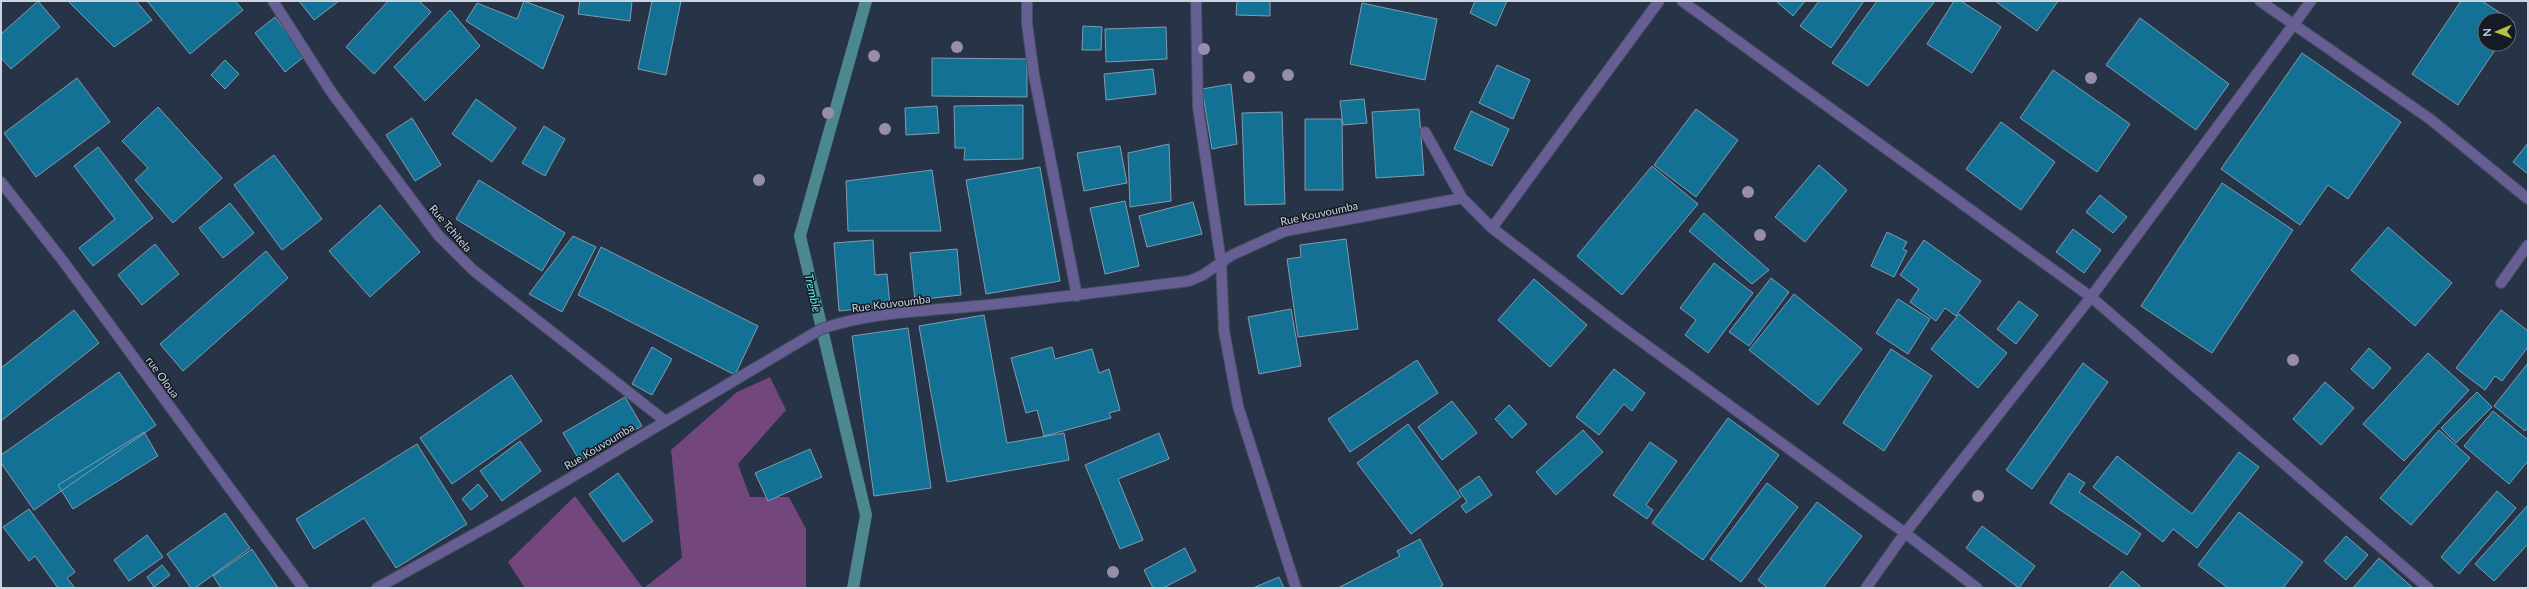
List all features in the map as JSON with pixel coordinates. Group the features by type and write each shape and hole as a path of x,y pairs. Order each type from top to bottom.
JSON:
{"street":[{"name":"Rue Tchitela","path":"273,1 332,93 438,235 473,270 664,420"},
{"path":"1027,1 1027,24 1034,75 1077,296"},
{"path":"1196,1 1198,107 1221,262 1224,331 1238,406 1296,588"},
{"path":"1492,228 1659,1"},
{"path":"1682,1 2091,296 2428,588"},
{"path":"2260,1 2430,119 2528,199"},
{"path":"1866,588 1905,533 2091,296 2311,1"},
{"path":"1425,132 1462,198 1492,228 1620,326 1905,533 1977,588"},
{"name":"rue Oloua","path":"1,182 63,261 303,588"},
{"name":"Rue Kouvoumba","path":"377,588 496,522 664,420 821,329 846,321 1077,296 1189,281 1203,275 1232,254 1285,231 1462,198"},
{"path":"2501,283 2528,245"}],"shaded area":[{"path":"770,377 786,410 738,464 750,497 789,497 806,529 806,588 644,588 682,558 671,450 737,392"},
{"path":"575,496 643,588 525,588 508,562"}],"building":[{"path":"38,1 60,27 11,69 1,58 1,34"},
{"path":"136,1 152,20 114,47 69,2"},
{"path":"147,1 235,1 243,10 190,54"},
{"path":"299,1 339,1 314,20"},
{"path":"388,1 419,1 431,12 374,74 346,47"},
{"path":"524,1 564,16 543,69 466,21 477,3 517,19"},
{"path":"580,1 632,1 630,21 578,14"},
{"path":"652,1 681,1 666,75 638,69"},
{"path":"1237,1 1270,1 1270,16 1236,15"},
{"path":"1475,1 1507,1 1496,26 1470,13"},
{"path":"1776,1 1805,1 1793,16"},
{"path":"1819,1 1864,1 1831,48 1800,26"},
{"path":"1877,1 1935,1 1868,86 1832,63"},
{"path":"1954,1 1961,1 2001,27 1972,73 1927,44"},
{"path":"1995,1 2058,1 2037,31"},
{"path":"2461,1 2482,1 2499,12 2477,12 2477,52 2494,52 2458,105 2412,74"},
{"path":"1362,3 1437,19 1425,80 1350,64"},
{"path":"450,10 480,46 425,101 394,67"},
{"path":"275,17 305,56 285,72 255,33"},
{"path":"2140,18 2229,84 2196,130 2106,65"},
{"path":"1083,26 1102,27 1101,50 1082,50"},
{"path":"1166,27 1167,59 1106,62 1105,29"},
{"path":"2302,53 2401,122 2348,199 2328,185 2300,225 2221,169"},
{"path":"932,58 1027,59 1027,97 932,96"},
{"path":"225,60 239,74 225,89 211,75"},
{"path":"1497,65 1530,80 1513,119 1479,103"},
{"path":"1153,69 1156,94 1106,100 1104,74"},
{"path":"2053,70 2130,124 2097,172 2020,118"},
{"path":"77,78 110,122 36,177 4,133"},
{"path":"1231,84 1237,144 1212,149 1202,89"},
{"path":"476,99 516,128 492,162 452,134"},
{"path":"1364,99 1367,123 1343,125 1340,101"},
{"path":"1023,105 1023,159 964,160 965,148 955,148 954,106"},
{"path":"937,106 939,133 906,135 905,108"},
{"path":"158,107 222,178 173,223 135,180 148,168 122,141"},
{"path":"1419,109 1424,175 1376,178 1372,112"},
{"path":"1696,109 1738,140 1696,197 1654,165"},
{"path":"1471,111 1509,129 1492,166 1454,149"},
{"path":"1282,112 1285,204 1245,205 1242,113"},
{"path":"412,118 441,165 415,181 386,135"},
{"path":"1305,119 1342,119 1343,190 1305,190"},
{"path":"2001,122 2055,162 2021,210 1966,169"},
{"path":"544,126 565,139 545,176 522,163"},
{"path":"2528,143 2528,174 2513,162"},
{"path":"1169,144 1171,201 1130,207 1128,153"},
{"path":"1120,146 1127,183 1084,191 1077,153"},
{"path":"98,147 153,218 93,266 79,248 115,219 74,166"},
{"path":"274,155 322,219 282,250 234,185"},
{"path":"1819,165 1847,190 1805,242 1775,217"},
{"path":"1652,166 1698,204 1622,295 1577,256"},
{"path":"1040,167 1060,281 986,294 966,180"},
{"path":"932,170 941,231 848,231 846,181"},
{"path":"479,180 565,233 542,271 456,219"},
{"path":"2222,183 2293,230 2212,353 2141,306"},
{"path":"2100,195 2127,217 2113,233 2086,212"},
{"path":"1125,201 1139,266 1105,274 1090,208"},
{"path":"1193,202 1202,234 1147,247 1139,216"},
{"path":"230,203 254,233 223,258 199,228"},
{"path":"380,205 420,252 370,297 329,251"},
{"path":"1704,213 1769,270 1752,284 1689,231"},
{"path":"2388,227 2452,283 2415,326 2351,270"},
{"path":"2073,229 2101,250 2084,273 2056,252"},
{"path":"1887,232 1907,242 1903,249 1907,251 1894,277 1871,266"},
{"path":"573,236 596,247 562,312 529,294"},
{"path":"1346,239 1358,329 1298,337 1287,259 1301,257 1300,245"},
{"path":"873,240 875,275 887,274 890,306 839,311 834,243"},
{"path":"1924,240 1981,281 1956,316 1945,308 1936,321 1910,302 1919,289 1900,275"},
{"path":"155,244 179,274 142,305 118,275"},
{"path":"601,247 758,326 735,375 578,295"},
{"path":"957,249 961,295 915,300 910,253"},
{"path":"266,251 288,278 183,371 160,344"},
{"path":"1714,263 1753,293 1708,353 1685,335 1696,320 1680,308"},
{"path":"1771,278 1789,292 1749,346 1729,332"},
{"path":"1534,279 1587,325 1550,367 1498,320"},
{"path":"1794,294 1862,349 1818,405 1749,350"},
{"path":"1898,299 1930,319 1908,354 1876,333"},
{"path":"2019,301 2038,315 2016,344 1997,329"},
{"path":"1291,309 1301,366 1259,374 1248,317"},
{"path":"74,310 99,343 1,421 1,368"},
{"path":"2501,310 2528,331 2528,347 2502,381 2495,376 2485,390 2456,368"},
{"path":"1959,314 2007,353 1978,388 1931,349"},
{"path":"984,315 1007,443 1064,433 1069,460 947,482 919,326"},
{"path":"908,328 931,488 874,496 852,336"},
{"path":"652,347 672,359 652,395 632,384"},
{"path":"1052,347 1055,359 1092,349 1099,373 1109,369 1120,410 1109,413 1111,418 1044,436 1037,410 1026,413 1011,358"},
{"path":"2369,348 2391,368 2373,389 2351,369"},
{"path":"1891,349 1932,376 1884,451 1843,423"},
{"path":"2428,353 2469,390 2404,461 2363,424"},
{"path":"1417,360 1438,393 1350,452 1328,419"},
{"path":"2083,363 2108,382 2032,489 2006,470"},
{"path":"2528,363 2528,427 2525,431 2494,406"},
{"path":"1614,369 1645,393 1632,411 1624,404 1599,435 1576,417"},
{"path":"119,372 156,425 34,510 1,463 1,455"},
{"path":"511,375 542,421 452,484 420,438"},
{"path":"2325,382 2354,408 2321,445 2293,419"},
{"path":"2477,392 2492,407 2456,443 2441,428"},
{"path":"625,397 642,426 580,461 563,433"},
{"path":"1452,401 1477,433 1442,460 1418,427"},
{"path":"1509,405 1527,424 1512,438 1495,419"},
{"path":"2493,411 2528,440 2528,461 2509,484 2464,446"},
{"path":"1728,418 1779,455 1703,560 1652,523"},
{"path":"1408,424 1461,497 1411,534 1357,463"},
{"path":"1583,430 1603,452 1556,495 1536,472"},
{"path":"2439,430 2470,458 2411,525 2380,498"},
{"path":"144,432 158,456 73,509 58,485"},
{"path":"1159,433 1169,459 1118,479 1143,540 1120,549 1085,465"},
{"path":"520,441 541,471 502,501 480,471"},
{"path":"1650,442 1677,461 1646,505 1653,510 1647,519 1613,495"},
{"path":"417,444 467,524 396,568 364,518 314,549 296,519"},
{"path":"810,449 822,477 768,501 755,473"},
{"path":"2239,452 2259,467 2197,548 2173,529 2163,542 2093,487 2117,456 2192,514"},
{"path":"618,473 653,521 623,542 589,494"},
{"path":"2069,473 2085,483 2079,492 2141,534 2127,555 2050,503"},
{"path":"1479,476 1492,495 1466,513 1461,506 1467,502 1459,490"},
{"path":"1767,483 1798,507 1741,582 1710,559"},
{"path":"478,484 488,496 471,510 462,499"},
{"path":"2497,491 2516,508 2459,574 2441,557"},
{"path":"1817,502 1862,536 1823,588 1768,588 1758,580"},
{"path":"2528,505 2528,544 2494,581 2475,564"},
{"path":"29,509 75,572 67,578 75,588 58,588 35,556 29,561 3,527"},
{"path":"2239,512 2303,562 2283,588 2228,588 2198,565"},
{"path":"225,513 250,548 195,588 191,588 167,554"},
{"path":"1982,526 2035,566 2019,588 1966,548"},
{"path":"147,535 163,557 129,581 114,560"},
{"path":"2346,536 2368,555 2346,580 2324,561"},
{"path":"1420,539 1443,585 1438,588 1338,588 1400,556 1397,551"},
{"path":"1185,548 1196,571 1163,588 1153,588 1144,570"},
{"path":"252,549 278,588 221,588 213,576"},
{"path":"2379,558 2413,588 2353,588"},
{"path":"162,565 170,575 154,587 147,577"},
{"path":"2122,571 2140,586 2138,588 2108,588"},
{"path":"1279,577 1284,588 1253,588"}],"waterway":[{"name":"Tremble","path":"853,588 866,515 800,236 866,1"}]}
